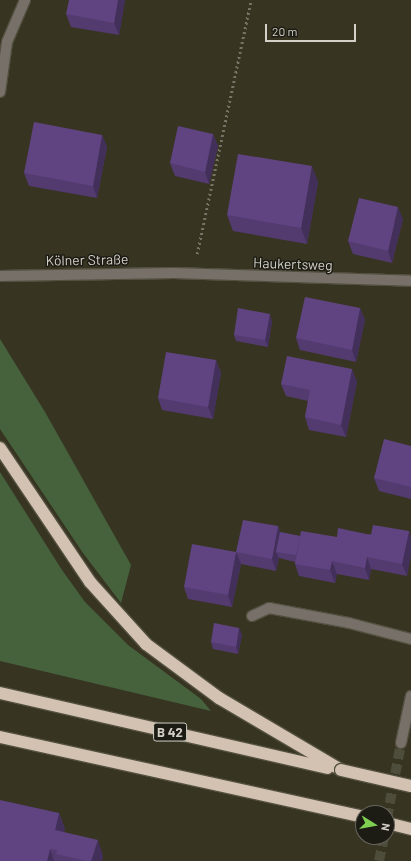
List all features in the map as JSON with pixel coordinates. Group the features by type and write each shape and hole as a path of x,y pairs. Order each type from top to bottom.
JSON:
{"highway":[{"path":"0,448 90,582 146,644 237,710 341,770"},
{"name":"B 42","path":"0,693 411,786"},
{"path":"0,737 355,815"},
{"path":"395,825 411,829"}],"street":[{"path":"0,92 7,42 25,0"},
{"name":"Haukertsweg","path":"174,273 411,281"},
{"name":"Kölner Straße","path":"0,276 174,273"},
{"path":"252,616 269,608 348,623 411,639"},
{"path":"401,743 411,697"}],"path":[{"path":"194,274 202,224 252,0"}],"green space":[{"path":"0,339 45,412 131,565 121,603 83,553 0,429"},
{"path":"0,472 62,570 85,602 128,645 201,699 211,711 0,661"}],"building":[{"path":"69,0 118,0 114,23 66,14"},
{"path":"34,122 102,135 93,186 24,173"},
{"path":"178,126 213,134 205,172 170,163"},
{"path":"238,154 312,166 301,228 227,215"},
{"path":"359,198 398,207 388,251 348,241"},
{"path":"305,297 360,308 352,350 296,338"},
{"path":"238,308 270,314 265,340 234,335"},
{"path":"166,352 216,360 208,407 158,398"},
{"path":"287,356 352,369 341,425 305,417 310,390 281,384"},
{"path":"384,439 411,446 411,487 374,478"},
{"path":"243,520 278,526 272,559 236,552"},
{"path":"373,525 409,531 402,564 367,557 365,568 332,561 330,570 295,564 301,531 337,537 338,528 371,535"},
{"path":"280,532 300,536 296,555 276,552"},
{"path":"192,544 236,552 228,595 184,587"},
{"path":"214,623 239,628 236,647 211,642"},
{"path":"0,800 59,813 55,830 98,840 91,861 56,854 57,850 50,849 47,861 0,861"}],"tunnel":[{"path":"389,805 401,743"},
{"path":"379,861 382,845"}]}
